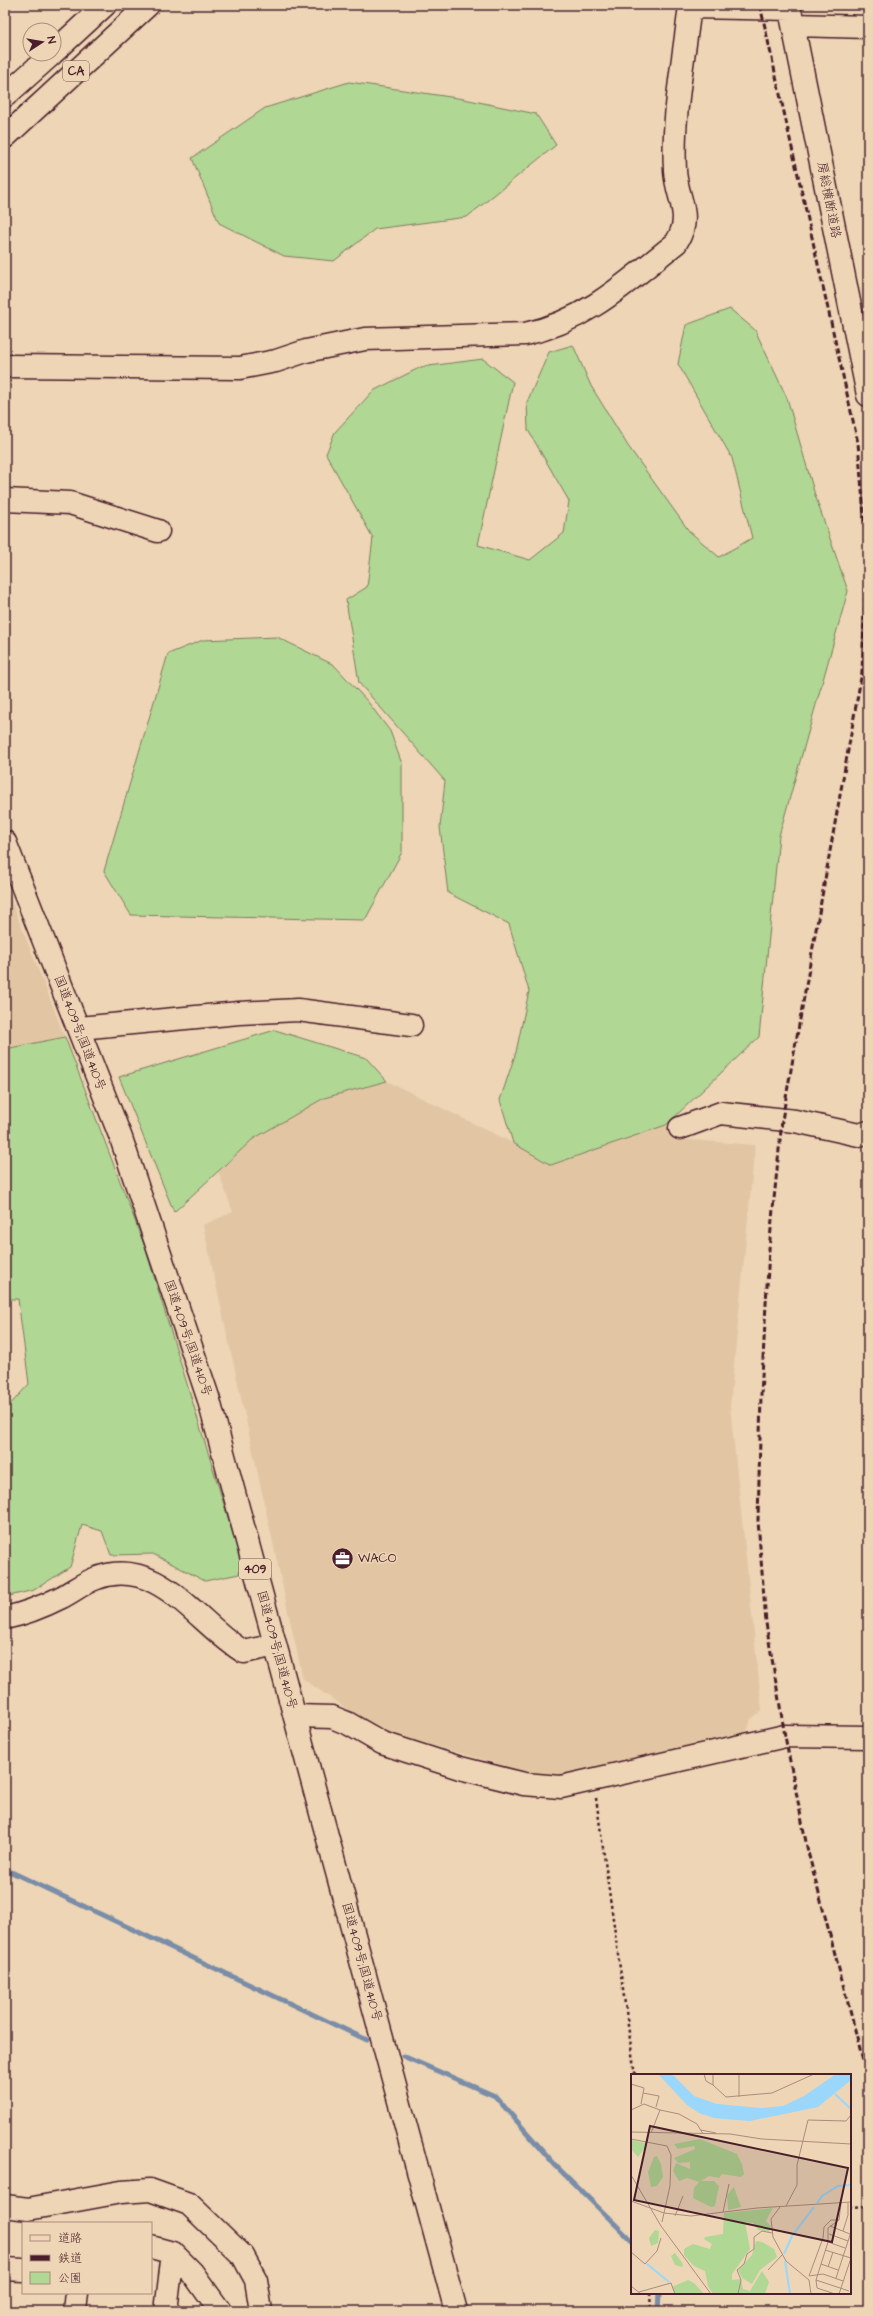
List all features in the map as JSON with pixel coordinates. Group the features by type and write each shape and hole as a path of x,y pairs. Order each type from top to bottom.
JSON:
{"main road":[{"name":"CA","path":"62,45 105,5"},
{"name":"CA","path":"5,137 148,5"},
{"path":"5,366 240,368 276,361 306,351 365,339 525,334 550,329 599,304 676,243 683,232 685,213 675,172 673,140 690,6 791,13 868,27"},
{"name":"房総横断道路","path":"791,13 868,395"},
{"name":"CA","path":"5,96 43,62"},
{"path":"5,500 70,503 158,531"},
{"name":"国道409号;国道410号","path":"5,842 121,1138 208,1397 456,2311"},
{"path":"79,1028 239,1013 298,1010 411,1025"},
{"path":"680,1128 721,1113 795,1121 859,1135 868,1132"},
{"path":"5,1618 47,1604 95,1578 112,1573 134,1574 158,1584 178,1596 230,1644 244,1652 276,1645"},
{"path":"295,1716 332,1717 349,1724 382,1743 460,1768 524,1784 561,1787 785,1736 868,1737"},
{"path":"5,2206 28,2209 121,2192 150,2190 189,2204 243,2256 256,2280 261,2311"},
{"path":"152,2247 173,2253 192,2272 220,2311"},
{"path":"166,2311 173,2253"},
{"path":"5,2269 22,2270"},
{"path":"75,2311 77,2294"}],"path":[{"path":"594,1780 635,2074"},
{"path":"851,2207 868,2206"},
{"path":"650,2294 652,2311"}],"shaded area":[{"path":"5,885 65,1037 5,1049"},
{"path":"387,1081 513,1143 551,1165 666,1125 678,1139 755,1145 730,1406 762,1710 751,1719 745,1738 548,1778 378,1730 303,1679 203,1225 233,1212 218,1171 253,1139 324,1098"}],"green space":[{"path":"349,82 464,99 536,114 556,145 467,217 375,229 334,261 284,256 219,223 192,158 265,108"},
{"path":"730,309 755,330 787,398 815,495 848,591 779,836 759,1037 666,1125 551,1165 513,1143 500,1100 516,1052 529,991 509,924 448,893 440,827 445,781 359,683 346,600 367,587 373,538 326,454 335,432 373,391 421,367 483,359 513,382 478,545 530,560 564,533 569,501 528,430 527,402 549,352 573,345 591,386 628,446 689,531 719,557 752,538 732,458 678,364 686,325"},
{"path":"277,637 334,665 368,702 390,731 402,764 402,852 365,920 131,915 104,871 168,654 203,640"},
{"path":"275,1030 366,1058 387,1081 324,1098 253,1139 174,1212 119,1077"},
{"path":"65,1037 145,1247 241,1560 239,1574 205,1581 153,1554 111,1555 102,1531 82,1525 70,1567 34,1590 5,1597 5,1410 29,1384 18,1299 5,1299 5,1049"}],"waterway":[{"path":"5,1869 367,2040"},
{"path":"403,2056 495,2096 556,2166 631,2240"},
{"path":"658,2311 659,2294"}],"railway":[{"path":"760,5 858,443 867,550 862,672 782,1120 769,1249 761,1395 758,1521 766,1623 785,1736 808,1852 868,2079"}],"place":[{"name":"WACO","path":"343,1558"}]}
